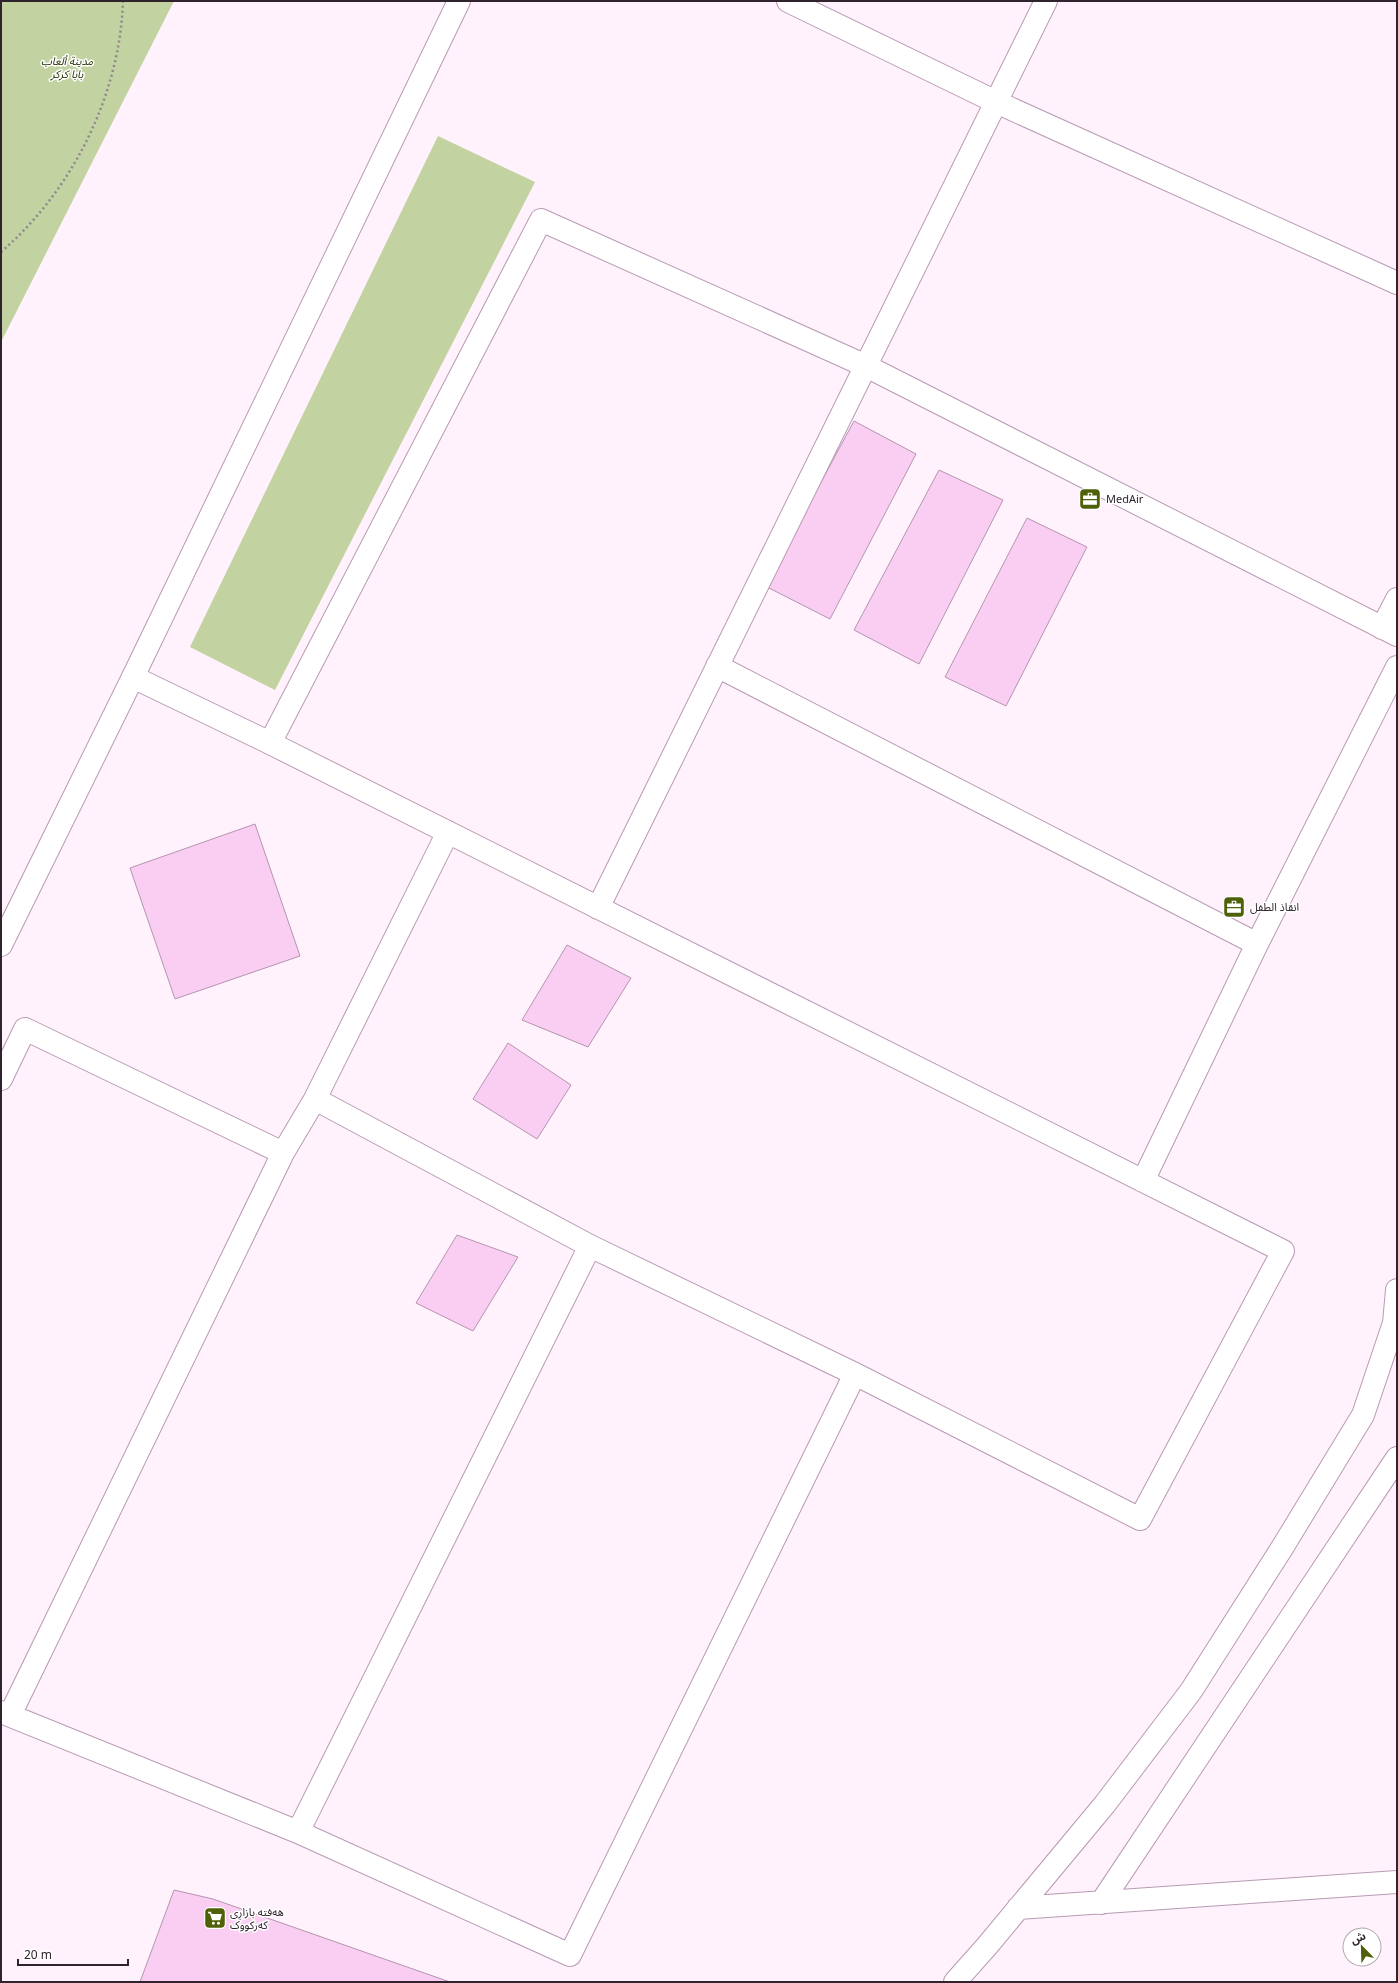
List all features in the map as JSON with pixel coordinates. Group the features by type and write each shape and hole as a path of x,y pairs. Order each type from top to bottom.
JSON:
{"street":[{"path":"1,945 133,677 459,1"},
{"path":"788,1 996,102 1397,283"},
{"path":"598,908 1046,1"},
{"path":"270,743 541,220 866,366 1390,631 1397,599"},
{"path":"717,666 1257,944"},
{"path":"1143,1181 1257,944 1397,667"},
{"path":"133,677 270,743 1283,1251 1140,1519 855,1374 590,1246 315,1099"},
{"path":"448,832 315,1099 283,1154 5,1713 298,1832 570,1955 855,1374"},
{"path":"1,1079 25,1029 283,1154"},
{"path":"298,1832 590,1246"},
{"path":"955,1982 1104,1804 1191,1691 1282,1548 1363,1415 1390,1349 1397,1290"},
{"path":"1100,1903 1397,1458"},
{"path":"1018,1908 1397,1882"}],"path":[{"path":"1,252 41,211 66,177 84,145 111,78 119,44 123,1"}],"green space":[{"name":"مدينة ألعاب بابا كركر","path":"1,1 174,1 1,342"},
{"path":"438,136 535,182 275,690 190,647"}],"building":[{"path":"854,421 916,454 830,619 765,586"},
{"path":"939,470 1003,500 919,664 854,630"},
{"path":"1027,518 1087,547 1006,706 945,677"},
{"path":"255,824 300,956 175,999 130,868"},
{"path":"567,945 631,978 588,1047 522,1020"},
{"path":"508,1043 571,1085 537,1139 473,1099"},
{"path":"457,1235 518,1257 473,1331 416,1303"},
{"name":"هەفتە بازاڕی کەرکووک","path":"174,1890 213,1899 450,1982 140,1982"}],"place":[{"name":"MedAir","path":"1090,499"},
{"name":"انقاذ الطفل","path":"1234,907"},
{"name":"هەفتە بازاڕی کەرکووک","path":"215,1918"}]}
